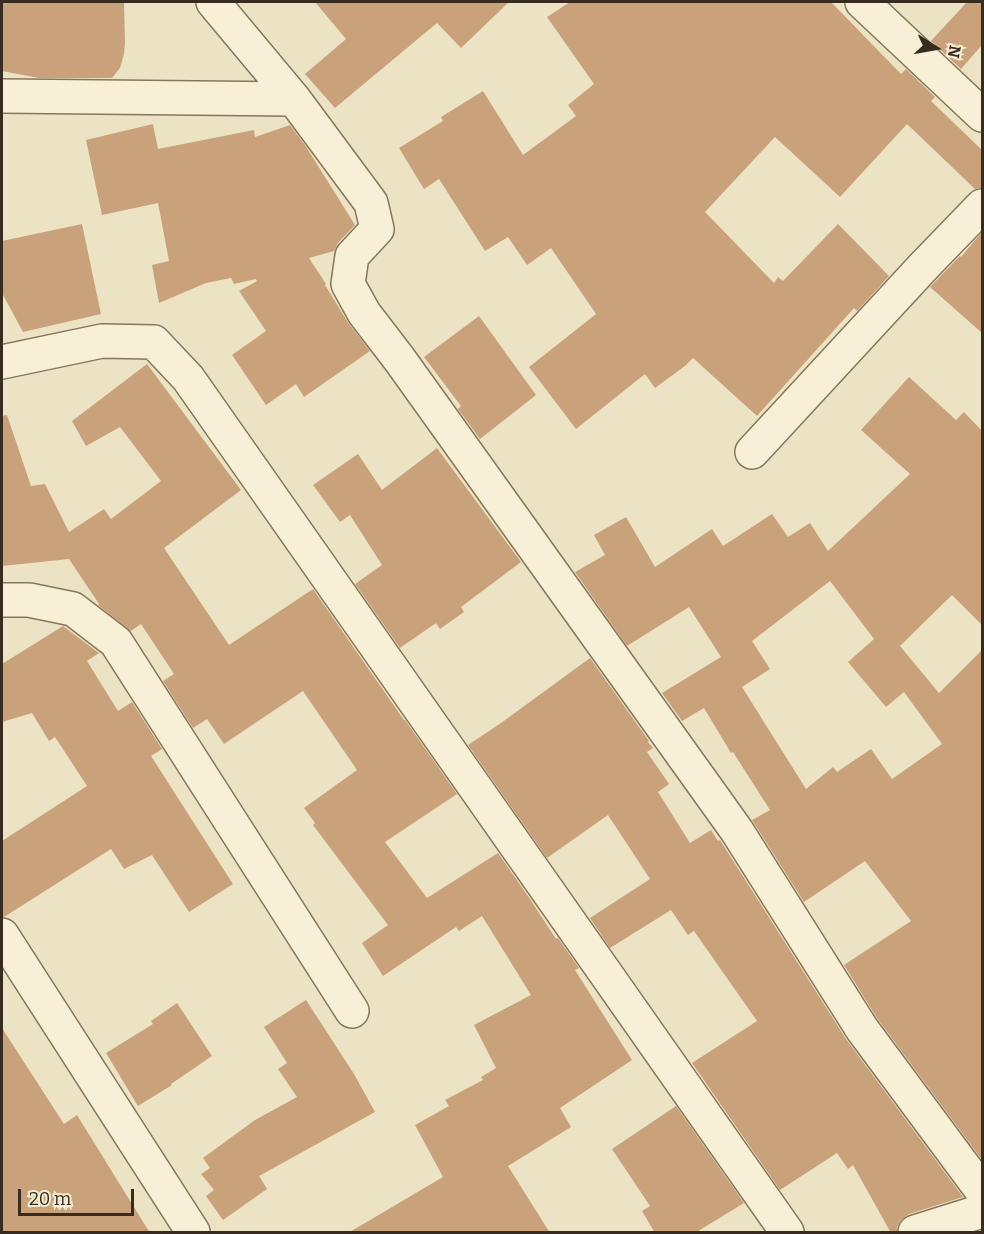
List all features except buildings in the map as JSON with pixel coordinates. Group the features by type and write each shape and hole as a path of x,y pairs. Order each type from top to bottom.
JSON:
{"street":[{"path":"213,2 294,99 371,203 377,229 352,256 348,284 364,314 400,360 737,831 862,1029 982,1191"},
{"path":"862,2 982,115"},
{"path":"2,96 294,99"},
{"path":"752,452 982,206"},
{"path":"2,362 102,341 154,342 188,378 787,1233"},
{"path":"2,600 29,600 73,609 116,642 352,1011"},
{"path":"2,935 193,1233"},
{"path":"915,1233 982,1211"}]}
